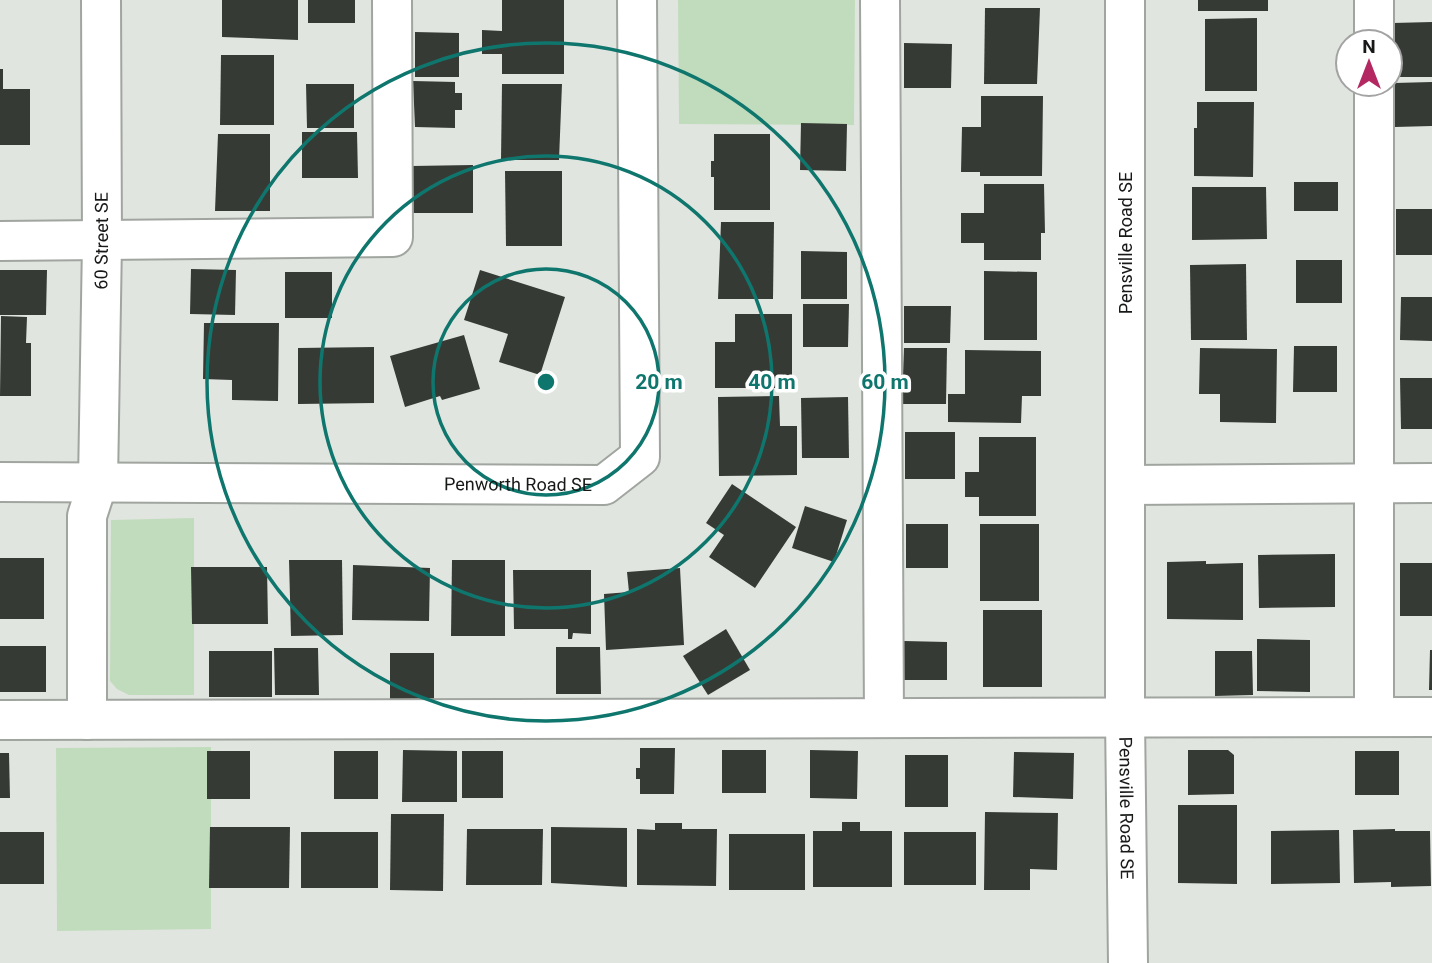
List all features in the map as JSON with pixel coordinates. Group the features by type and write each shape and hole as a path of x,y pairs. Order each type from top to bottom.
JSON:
{"street":[{"name":"60 Street SE","path":"86,720 86,516 98,482 102,242 101,0"},
{"path":"0,241 393,237 392,0"},
{"name":"Penworth Road SE","path":"98,482 604,485 640,457 637,0"},
{"path":"880,0 884,718"},
{"name":"Pensville Road SE","path":"1125,0 1125,717 1128,963"},
{"path":"1374,0 1374,28"},
{"path":"1374,98 1374,717"},
{"path":"0,482 98,482"},
{"path":"1126,485 1432,483"},
{"path":"0,720 1432,717"}],"green space":[{"path":"678,0 855,0 854,125 679,124"},
{"path":"194,518 194,695 129,695 117,689 110,681 111,520"},
{"path":"211,747 211,929 57,931 56,748"}],"building":[{"path":"222,0 298,0 298,40 222,37"},
{"path":"308,0 355,0 355,23 308,23"},
{"path":"502,0 564,0 564,74 502,74 502,54 482,54 482,30 502,31"},
{"path":"1198,0 1268,0 1268,11 1198,11"},
{"path":"985,8 1040,8 1037,84 984,84"},
{"path":"1257,18 1257,91 1205,91 1205,19"},
{"path":"1432,22 1432,77 1404,77 1404,28 1393,28 1393,23"},
{"path":"415,32 459,33 459,77 415,77"},
{"path":"904,43 952,44 951,88 904,88"},
{"path":"221,55 274,55 274,125 220,125"},
{"path":"0,69 3,69 3,89 30,89 30,145 0,145"},
{"path":"413,81 455,82 455,93 462,93 462,110 455,110 455,128 415,127"},
{"path":"1432,82 1432,126 1395,127 1394,98 1404,98 1404,83"},
{"path":"306,84 354,84 354,128 307,128"},
{"path":"502,84 562,84 559,160 501,160"},
{"path":"981,96 1043,96 1042,176 980,176 980,172 961,172 962,127 981,127"},
{"path":"1197,102 1254,102 1253,177 1194,176"},
{"path":"801,123 847,124 846,171 800,170"},
{"path":"302,132 357,132 358,178 302,178"},
{"path":"218,134 270,134 270,211 215,211"},
{"path":"714,134 770,134 770,210 714,210 711,161 714,161"},
{"path":"473,165 473,213 413,213 412,166"},
{"path":"505,171 562,171 562,246 506,246"},
{"path":"1294,182 1338,182 1338,211 1294,211"},
{"path":"984,184 1044,184 1045,233 1041,233 1041,260 984,260 984,243 961,243 961,213 984,213"},
{"path":"1192,187 1266,187 1267,239 1192,240"},
{"path":"1396,209 1432,209 1432,255 1396,255"},
{"path":"721,222 774,222 773,299 718,299"},
{"path":"801,251 847,252 847,299 801,299"},
{"path":"1296,260 1342,260 1342,303 1296,303"},
{"path":"1246,264 1247,340 1191,340 1190,265"},
{"path":"191,269 236,270 235,315 190,314"},
{"path":"0,270 47,270 46,315 0,315"},
{"path":"480,270 565,297 540,375 499,362 508,334 464,320"},
{"path":"984,271 1037,272 1037,340 984,340"},
{"path":"285,272 332,272 332,318 285,318"},
{"path":"1401,297 1432,297 1432,341 1400,340"},
{"path":"803,304 849,304 848,347 803,347"},
{"path":"904,306 951,306 950,343 904,343"},
{"path":"735,314 792,314 792,388 715,388 715,342 735,342"},
{"path":"1,316 27,317 26,343 31,343 31,396 0,396"},
{"path":"204,323 279,323 278,401 232,400 232,380 203,379"},
{"path":"464,335 480,389 442,400 440,396 405,407 390,356"},
{"path":"1294,346 1337,346 1337,392 1293,392"},
{"path":"374,347 374,403 298,404 298,348"},
{"path":"904,348 947,348 946,404 902,404"},
{"path":"1200,348 1277,349 1276,423 1220,422 1220,394 1199,394"},
{"path":"965,350 1041,351 1041,396 1022,396 1021,423 948,422 948,394 965,394"},
{"path":"1400,378 1432,378 1432,429 1401,429"},
{"path":"779,396 780,426 797,426 797,475 719,476 718,397"},
{"path":"848,397 849,458 802,458 801,398"},
{"path":"905,432 955,432 955,479 905,479"},
{"path":"979,437 1036,437 1036,516 979,516 979,497 965,497 965,472 979,472"},
{"path":"732,484 796,527 755,588 709,557 724,535 706,523"},
{"path":"805,506 847,520 834,562 792,548"},
{"path":"906,524 948,524 948,568 906,568"},
{"path":"980,524 1039,524 1039,601 980,601"},
{"path":"1335,554 1335,607 1259,608 1258,555"},
{"path":"0,558 44,558 44,619 0,619"},
{"path":"289,560 342,560 343,635 291,636"},
{"path":"452,560 505,560 505,636 451,636"},
{"path":"1206,561 1206,564 1243,563 1243,620 1167,619 1167,562"},
{"path":"1400,563 1432,563 1432,616 1400,616"},
{"path":"353,565 430,568 429,621 352,620"},
{"path":"191,567 267,567 268,624 192,624"},
{"path":"680,568 684,645 606,650 604,594 629,592 627,572"},
{"path":"513,570 591,570 591,634 573,633 572,639 568,639 568,629 514,629"},
{"path":"983,610 1042,610 1042,687 983,687"},
{"path":"726,629 750,670 708,695 683,656"},
{"path":"1257,639 1310,640 1310,692 1257,691"},
{"path":"904,641 947,642 947,680 904,680"},
{"path":"0,646 46,646 46,692 0,692"},
{"path":"556,647 600,647 601,694 556,694"},
{"path":"274,648 318,648 319,695 275,695"},
{"path":"1432,650 1432,690 1429,690"},
{"path":"209,651 272,651 272,697 209,697"},
{"path":"1215,651 1252,651 1253,695 1215,696"},
{"path":"390,653 434,653 434,701 390,701"},
{"path":"640,748 675,748 674,794 640,794 640,779 636,779 636,768 640,768"},
{"path":"403,750 457,751 457,802 402,802"},
{"path":"722,750 766,750 766,793 722,793"},
{"path":"810,750 858,751 857,799 810,798"},
{"path":"1188,750 1228,750 1234,755 1234,794 1188,795"},
{"path":"207,751 250,751 250,799 207,799"},
{"path":"334,751 378,751 378,799 334,799"},
{"path":"462,751 503,751 503,798 462,798"},
{"path":"1355,751 1399,751 1399,795 1355,795"},
{"path":"1014,752 1074,753 1073,799 1013,797"},
{"path":"0,753 9,753 10,798 0,798"},
{"path":"905,755 948,755 948,807 905,807"},
{"path":"1178,805 1237,805 1237,884 1178,883"},
{"path":"985,812 1058,813 1057,870 1030,869 1030,890 984,890"},
{"path":"391,814 444,814 443,891 390,890"},
{"path":"842,822 860,822 860,831 892,831 892,887 813,887 813,831 842,831"},
{"path":"655,823 682,823 682,829 717,829 716,886 637,885 637,829 655,830"},
{"path":"210,827 290,827 289,888 209,888"},
{"path":"551,827 627,828 627,887 551,883"},
{"path":"467,829 543,829 542,885 466,885"},
{"path":"1339,830 1340,883 1271,884 1271,831"},
{"path":"1353,830 1430,831 1431,886 1391,887 1391,882 1354,883"},
{"path":"0,832 44,832 44,884 0,884"},
{"path":"301,832 378,832 378,888 301,888"},
{"path":"904,832 976,832 976,885 904,885"},
{"path":"729,834 805,834 805,890 729,890"}]}
